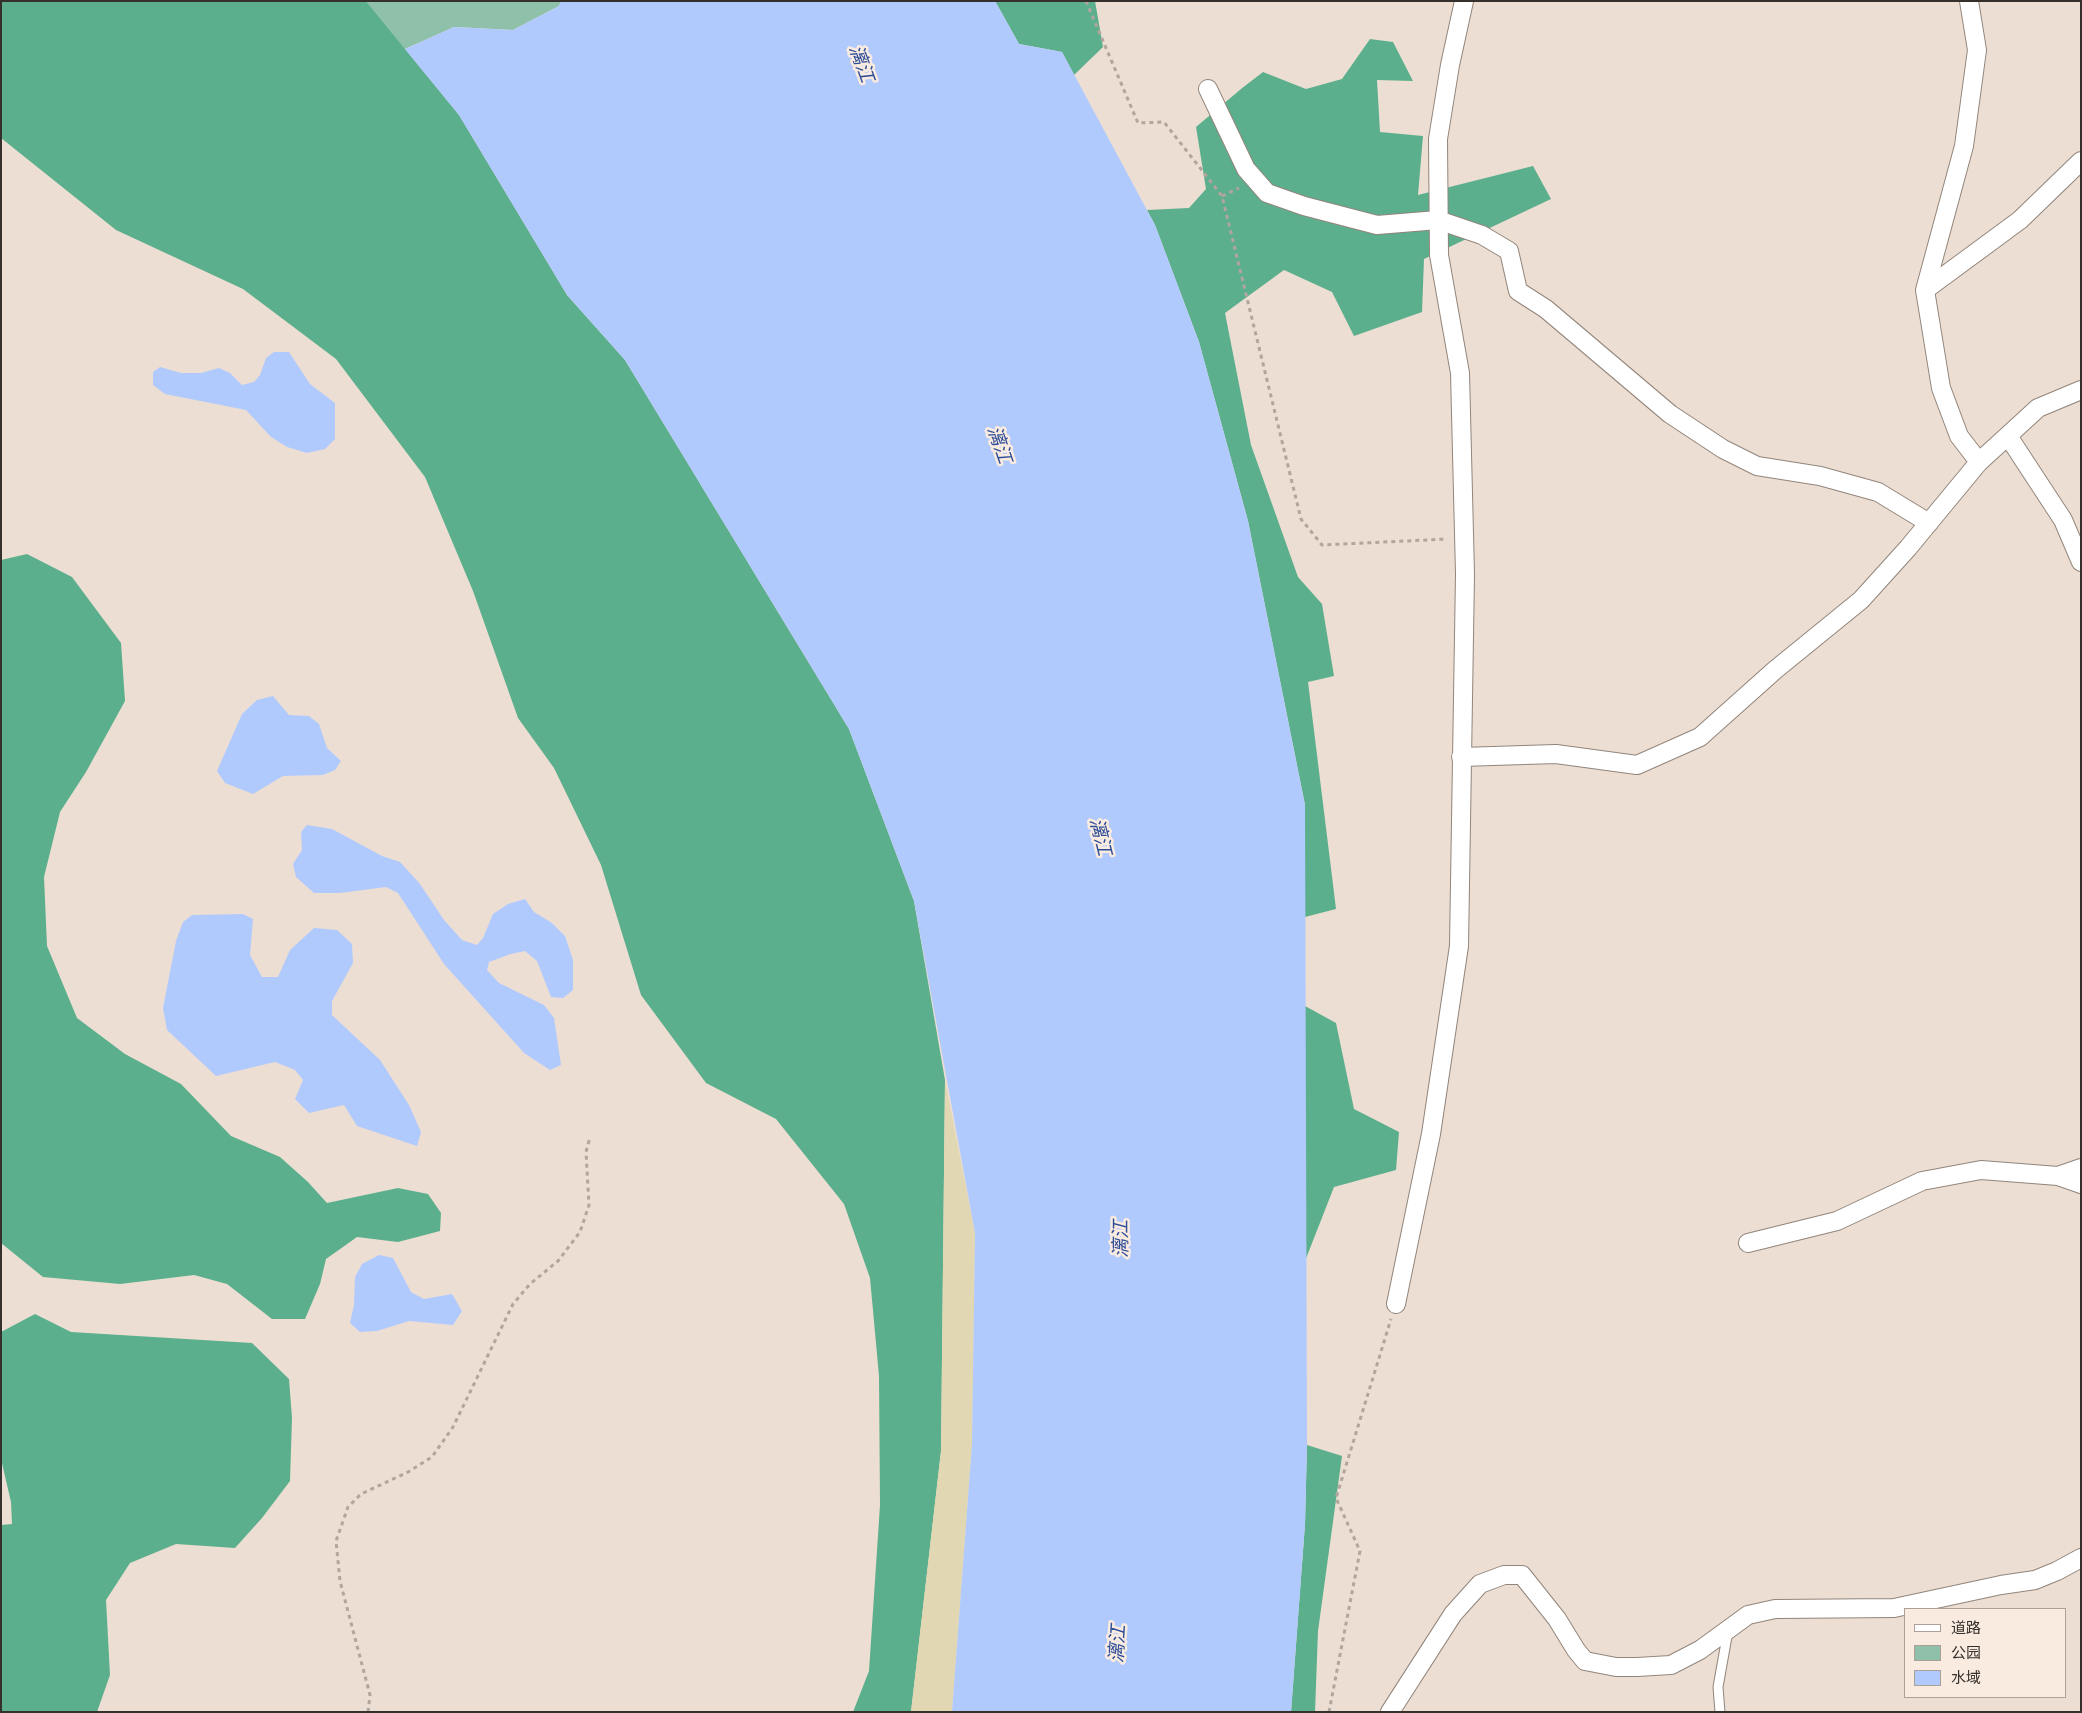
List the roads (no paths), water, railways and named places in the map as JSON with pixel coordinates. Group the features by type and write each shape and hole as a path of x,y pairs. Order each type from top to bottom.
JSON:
{"street":[{"path":"1396,1304 1430,1134 1459,946 1464,538 1460,373 1439,255 1438,139 1450,65 1464,1"},
{"path":"1969,1 1977,50 1964,146 1925,290 1941,388 1959,436 1979,462"},
{"path":"1208,89 1246,169 1266,193 1304,206 1376,225 1438,220 1482,235 1509,251 1518,291 1554,315 1670,414 1723,449 1757,466 1820,476 1878,492 1929,523"},
{"path":"1925,290 2020,220 2081,161"},
{"path":"1461,756 1556,754 1637,765 1700,737 1776,670 1861,600 1929,523 1979,462 2038,408 2081,390"},
{"path":"2008,436 2063,520 2081,562"},
{"path":"2058,1176 2081,1168"},
{"path":"1748,1243 1837,1221 1922,1181 1981,1170 2058,1176 2081,1184"},
{"path":"1390,1712 1453,1614 1480,1584 1504,1575 1522,1575 1558,1619 1576,1650 1586,1662 1616,1667 1671,1665 1700,1650 1748,1615 1775,1609 1894,1608 2001,1585 2035,1580 2081,1558"}],"lane":[{"path":"1720,1712 1718,1687 1728,1629"}],"water":[{"name":"漓江","path":"561,1 995,1 1019,44 1062,52 1155,225 1199,342 1248,521 1305,805 1307,1445 1305,1524 1291,1712 952,1712 972,1444 975,1233 914,901 849,729 625,360 567,295 459,115 405,49 454,27 513,30 559,6"},
{"path":"274,352 289,352 310,384 335,403 335,439 325,449 307,453 287,447 271,437 246,410 165,394 153,385 153,372 160,367 181,373 201,373 219,368 230,373 242,385 254,382 260,375 266,358"},
{"path":"273,696 289,715 309,716 319,724 327,748 341,761 335,770 323,775 283,776 253,794 225,783 217,771 242,714 257,700"},
{"path":"307,825 332,829 382,856 400,862 420,884 444,920 462,940 477,945 483,938 493,914 508,904 525,899 534,912 552,923 565,936 573,960 573,990 563,998 551,997 537,961 525,951 489,962 487,970 499,983 544,1005 554,1018 561,1065 550,1070 524,1053 444,964 398,893 386,887 340,893 314,893 296,877 293,864 302,850 301,832"},
{"path":"243,914 253,919 250,955 262,977 278,977 290,950 314,928 337,930 352,944 353,963 332,1001 332,1015 380,1060 409,1105 421,1132 417,1146 357,1126 344,1105 309,1113 295,1099 303,1080 295,1070 275,1062 216,1076 167,1030 163,1008 176,941 183,922 192,915"},
{"path":"379,1255 393,1258 411,1292 424,1299 452,1294 462,1311 453,1325 409,1321 377,1331 360,1332 350,1323 354,1305 355,1277 362,1264"}]}
